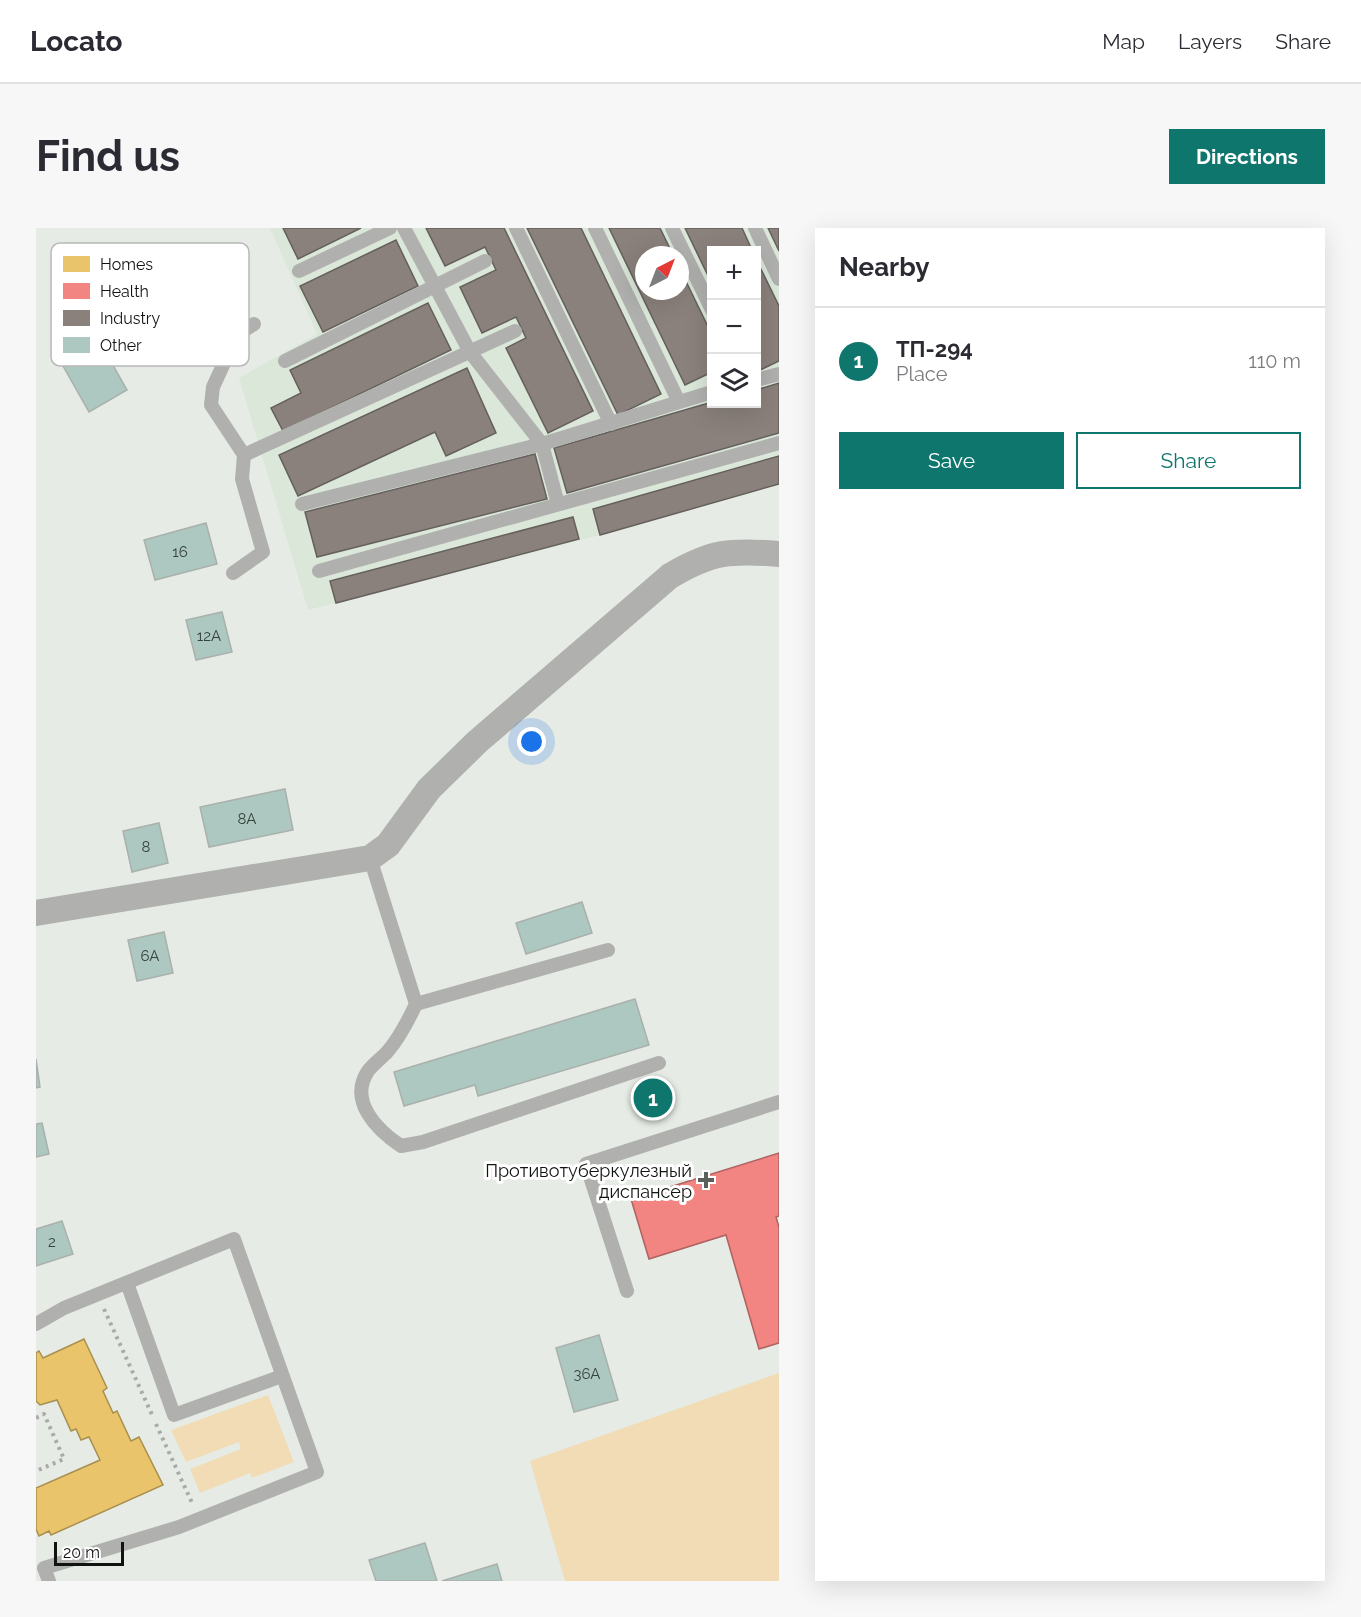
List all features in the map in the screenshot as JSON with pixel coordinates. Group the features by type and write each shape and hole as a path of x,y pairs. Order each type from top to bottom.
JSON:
{"street":[{"path":"36,913 370,858 388,844 429,789 477,742 670,576 698,560 737,550 779,554"}],"lane":[{"path":"299,271 390,228"},
{"path":"404,228 470,352 542,444 558,504"},
{"path":"516,228 611,424"},
{"path":"595,228 678,400"},
{"path":"672,228 707,302"},
{"path":"755,228 779,279"},
{"path":"285,361 485,261"},
{"path":"249,327 254,324"},
{"path":"244,455 515,331"},
{"path":"223,366 213,387 211,405 244,455 242,480 263,552 233,573"},
{"path":"761,379 779,374"},
{"path":"302,504 542,444 611,424 678,400 707,393"},
{"path":"319,570 779,443"},
{"path":"370,858 416,1004 406,1025 387,1052 368,1071 360,1090 367,1113 381,1132 401,1146 423,1142 659,1063"},
{"path":"416,1004 608,950"},
{"path":"627,1291 586,1164 779,1102"},
{"path":"36,1324 98,1295 234,1239 316,1472 199,1519 44,1568 49,1581"},
{"path":"127,1283 174,1415 282,1376"}],"path":[{"path":"98,1295 199,1519"},
{"path":"36,1418 44,1414 64,1459 36,1471"}],"shaded area":[{"path":"270,228 779,228 779,484 600,535 308,610 239,378 317,334"},
{"path":"779,1373 779,1581 565,1581 530,1461"},
{"path":"268,1395 294,1462 252,1478 250,1473 200,1493 190,1469 241,1449 239,1442 186,1462 171,1430"}],"building: Homes":[{"path":"84,1339 107,1388 103,1391 113,1413 117,1411 131,1441 139,1437 163,1485 51,1535 49,1531 39,1536 36,1529 36,1488 100,1460 89,1437 81,1440 76,1429 71,1431 57,1400 40,1405 36,1401 36,1353 39,1351 43,1358"}],"building: Health":[{"path":"779,1153 779,1216 776,1217 779,1227 779,1343 759,1349 726,1235 649,1259 631,1199"}],"building: Industry":[{"path":"283,228 361,228 298,259"},
{"path":"426,228 504,228 593,411 548,433 506,348 526,338 516,317 482,333 460,287 496,270 485,247 445,266"},
{"path":"527,228 581,228 661,394 618,415"},
{"path":"609,228 660,228 669,246 635,246 635,282"},
{"path":"685,228 742,228 750,246 707,246 707,274"},
{"path":"768,228 779,228 779,251"},
{"path":"396,240 418,286 323,332 300,286"},
{"path":"761,269 779,306 779,361 761,370"},
{"path":"689,288 707,325 707,374 685,385 644,300 689,300"},
{"path":"428,303 451,350 283,431 271,408 301,393 290,370"},
{"path":"467,368 496,433 446,456 435,432 298,496 279,455"},
{"path":"779,383 779,433 567,493 554,448 707,403 707,408 761,408 761,388"},
{"path":"535,454 547,499 317,557 305,512"},
{"path":"779,456 779,484 600,535 593,509"},
{"path":"573,517 579,539 336,603 330,581"}],"building: Other":[{"path":"63,366 113,366 127,390 89,412"},
{"path":"206,523 217,564 155,580 144,540"},
{"path":"222,612 232,652 196,660 186,620"},
{"path":"285,789 293,830 209,847 200,807"},
{"path":"159,823 168,863 132,872 123,831"},
{"path":"582,902 592,933 526,954 516,923"},
{"path":"164,932 173,973 137,981 128,940"},
{"path":"635,999 649,1045 478,1096 475,1085 404,1106 394,1072"},
{"path":"36,1059 40,1087 36,1088"},
{"path":"666,1084 671,1104 640,1111 635,1092"},
{"path":"42,1123 49,1154 36,1157 36,1124"},
{"path":"62,1221 73,1254 36,1266 36,1229"},
{"path":"599,1335 618,1400 574,1412 556,1348"},
{"path":"425,1543 437,1581 376,1581 369,1560"},
{"path":"497,1564 502,1581 442,1581"}],"place":[{"name":"ТП-294","path":"653,1098"},
{"name":"Противотуберкулезный диспансер","path":"706,1180"}]}
